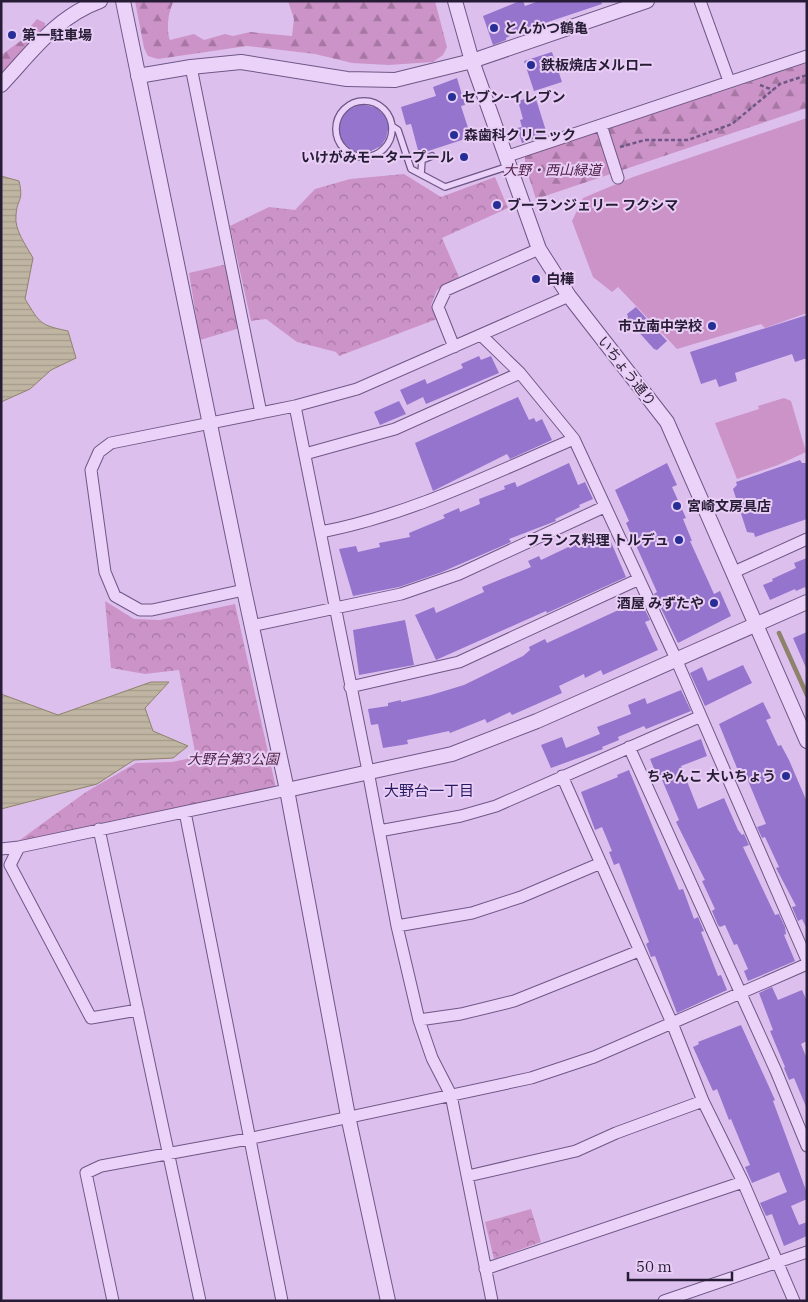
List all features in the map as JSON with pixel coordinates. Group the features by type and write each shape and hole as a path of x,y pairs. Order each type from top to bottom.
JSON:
{"street":[{"path":"1,85 56,25 84,7 100,1"},
{"path":"123,1 251,626 287,790 348,1116 388,1301"},
{"name":"いちょう通り","path":"455,1 472,61 539,249 569,296 667,422 807,741"},
{"path":"138,76 191,67 241,62 347,79 395,80 472,61 647,1"},
{"path":"700,1 729,81"},
{"path":"507,162 601,125 807,56"},
{"path":"191,67 262,413"},
{"path":"601,125 618,178"},
{"path":"454,347 438,308 446,290 539,249"},
{"path":"244,590 152,610 140,610 115,596 105,572 91,470 99,452 111,443 295,406 357,389 569,296"},
{"path":"113,1301 86,1172 102,1166 248,1139 531,1078 594,1057 807,962 699,717 676,659 637,580 574,439 520,373 481,335"},
{"path":"305,454 395,429 520,373"},
{"path":"295,406 397,926 419,1020 432,1058 451,1094 492,1301"},
{"path":"321,532 361,524 420,504 574,439"},
{"path":"251,626 336,610 402,594 459,574 604,507"},
{"path":"734,572 807,539"},
{"path":"350,687 459,662 637,580"},
{"path":"1,849 19,847 452,754 537,721 807,602"},
{"path":"379,831 461,816 496,806 699,717"},
{"path":"629,747 741,993 807,1146"},
{"path":"562,776 672,1023 702,1100 743,1182 794,1301"},
{"path":"185,812 248,1139 282,1301"},
{"path":"99,829 200,1301"},
{"path":"19,847 10,865 91,1018 138,1010"},
{"path":"397,926 472,913 521,896 601,864"},
{"path":"419,1020 461,1014 514,1001 639,951"},
{"path":"468,1176 576,1152 616,1133 702,1100"},
{"path":"485,1269 743,1182"},
{"path":"664,1301 777,1260 807,1252"}],"lane":[{"path":"392,126 389,142 385,148 379,153 364,158 343,149 336,135 337,118 342,111 355,102 372,102 386,111 392,126 398,130 411,169 445,187 507,162"},
{"path":"421,174 422,160 432,156"}],"path":[{"path":"609,151 645,140 688,140 732,124 780,84 807,75"}],"green space":[{"path":"135,1 174,1 168,21 170,40 194,34 204,40 225,34 233,36 250,32 292,36 294,19 288,1 435,1 447,47 443,55 433,62 389,65 352,63 315,54 247,46 158,59 148,56 144,48"},
{"path":"37,19 45,23 45,32 1,79 1,55 26,37 30,27"},
{"name":"大野・西山緑道","path":"807,63 807,108 536,199 525,165 525,156"},
{"path":"807,118 807,313 765,328 761,324 677,349 618,287 612,292 593,277 572,221 583,198 633,177"},
{"path":"404,174 441,197 495,177 508,208 442,238 459,277 437,290 431,305 437,319 339,356 336,352 297,342 266,319 251,321 230,226 269,207 295,210 315,189 350,179"},
{"path":"227,264 240,328 200,340 189,273"},
{"path":"784,398 791,401 806,452 778,465 737,479 715,423 759,409 758,406"},
{"name":"大野台第3公園","path":"105,601 134,619 160,620 235,604 276,788 17,842 86,792 136,763 172,762 196,757 179,670 145,674 111,668"},
{"path":"531,1209 541,1242 494,1259 485,1222"}],"shaded area":[{"path":"1,176 19,181 21,197 16,221 21,237 33,258 25,299 41,322 51,327 68,331 76,358 51,370 30,389 1,402"},
{"path":"151,682 169,682 145,708 153,731 188,746 173,758 134,760 97,784 1,809 1,694 58,715"}],"building":[{"path":"523,1 525,6 539,1 601,1 602,4 515,33 506,38 506,40 493,45 483,16"},
{"path":"552,52 562,82 534,91 524,61"},
{"path":"457,78 465,105 461,106 471,137 419,154 411,124 406,125 401,107 436,96 433,87"},
{"path":"535,96 547,134 522,143 517,128 522,127 520,120 523,119 518,101"},
{"path":"361,104 377,108 390,121 386,138 381,146 367,153 352,151 341,140 338,132 341,117 346,111"},
{"path":"636,307 667,341 657,350 626,318 628,317 627,314"},
{"path":"807,315 807,358 795,362 792,354 735,373 737,381 719,387 716,379 701,384 690,352"},
{"path":"479,356 481,360 491,356 499,373 426,404 423,397 407,405 400,390 425,379 427,384 463,368 461,364"},
{"path":"518,397 529,420 534,418 536,422 542,419 552,440 510,459 507,454 433,491 415,443"},
{"path":"399,401 406,414 380,425 374,412"},
{"path":"800,460 802,463 807,463 807,519 755,537 754,533 747,532 733,489 737,485 736,482"},
{"path":"569,463 578,485 585,482 593,499 555,519 556,521 509,539 511,542 442,572 399,587 353,596 339,549 356,546 358,552 380,547 379,543 410,537 409,533 445,518 443,515 459,508 460,512 480,504 479,499 505,489 504,486 515,482 517,487"},
{"path":"667,463 677,485 672,487 686,518 683,519 692,541 690,541 714,594 720,591 731,616 678,643 654,594 657,592 626,523 629,521 615,490"},
{"path":"608,535 626,577 436,660 415,615 434,607 436,613 484,592 482,587 531,567 528,561 539,556 541,560 579,542 581,547"},
{"path":"807,558 807,592 805,587 796,591 795,589 770,600 763,585 796,568 794,563"},
{"path":"640,600 650,620 645,622 658,650 603,675 601,670 585,678 584,674 559,686 562,693 512,715 510,712 487,723 485,719 450,733 449,731 407,740 408,744 383,748 378,724 371,725 368,709 388,706 388,703 431,695 464,685 523,656 530,650 529,647 545,639 547,643"},
{"path":"405,620 414,665 359,675 353,630"},
{"path":"807,632 807,670 793,638"},
{"path":"743,665 752,683 705,706 690,673 702,667 708,681"},
{"path":"681,690 691,711 646,729 644,726 618,737 619,740 602,747 603,749 551,768 541,745 562,737 566,748 600,734 597,727 631,714 628,705 645,698 647,704"},
{"path":"763,702 771,718 766,720 778,746 781,745 789,760 807,802 807,929 802,919 798,921 792,907 796,906 776,868 779,867 765,837 762,838 757,827 766,824 744,771 739,773 719,724"},
{"path":"701,739 707,756 681,766 698,809 724,798 738,830 742,835 744,834 749,845 743,847 775,915 779,914 785,927 786,934 784,935 795,961 748,981 744,971 748,969 737,944 734,945 725,925 720,927 718,925 712,911 715,909 702,881 705,880 676,822 679,820 660,775 657,776 650,759"},
{"path":"629,770 679,890 683,889 694,919 698,917 704,931 701,932 718,976 721,975 727,990 677,1013 655,956 651,957 646,944 649,942 619,863 614,865 609,852 612,851 602,827 595,830 581,792 618,777 617,775"},
{"path":"772,987 778,1000 802,990 807,1001 807,1041 801,1044 807,1059 807,1109 794,1078 789,1080 784,1068 770,1031 773,1030 759,993"},
{"path":"741,1025 775,1100 773,1101 807,1193 807,1199 791,1206 799,1225 807,1222 807,1236 784,1246 772,1214 766,1216 760,1203 787,1192 779,1172 752,1183 745,1167 750,1165 731,1119 729,1120 717,1089 713,1091 693,1047 699,1044 698,1042"}],"waterway":[{"path":"779,633 807,695"}],"place":[{"name":"とんかつ鶴亀","path":"494,28"},
{"name":"第一駐車場","path":"12,35"},
{"name":"鉄板焼店メルロー","path":"531,65"},
{"name":"セブン-イレブン","path":"452,97"},
{"name":"森歯科クリニック","path":"454,135"},
{"name":"いけがみモータープール","path":"464,157"},
{"name":"ブーランジェリー フクシマ","path":"497,205"},
{"name":"白樺","path":"536,279"},
{"name":"市立南中学校","path":"712,326"},
{"name":"宮崎文房具店","path":"677,506"},
{"name":"フランス料理 トルデュ","path":"679,540"},
{"name":"酒屋 みずたや","path":"714,603"},
{"name":"ちゃんこ 大いちょう","path":"786,776"}],"district":[{"name":"大野台一丁目","path":"429,791"}]}
